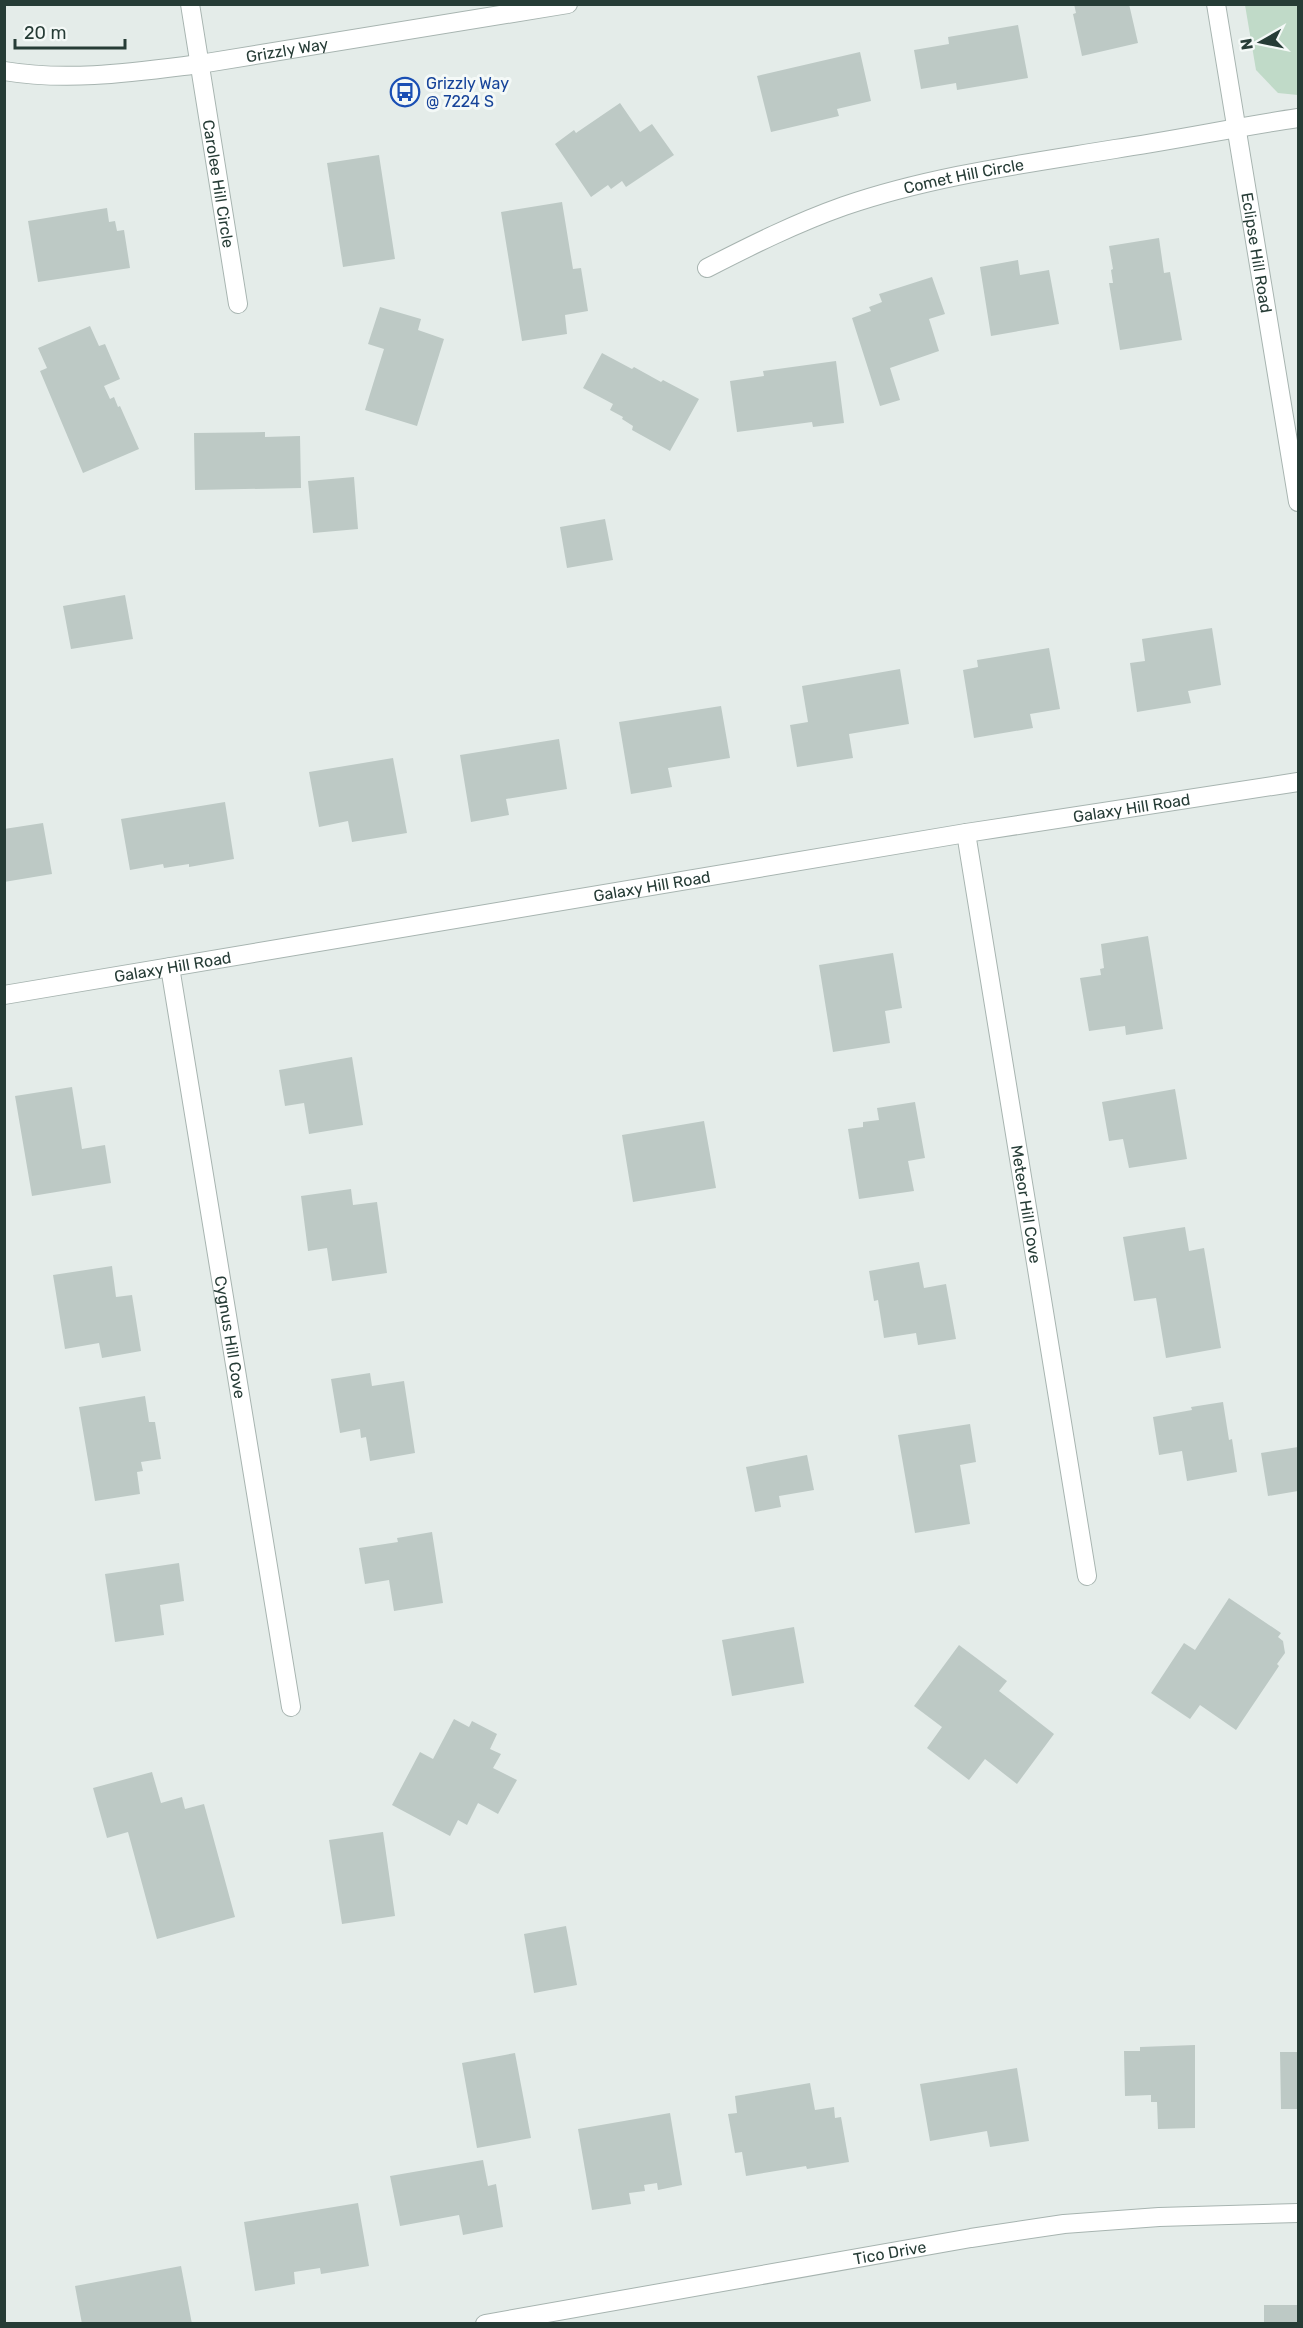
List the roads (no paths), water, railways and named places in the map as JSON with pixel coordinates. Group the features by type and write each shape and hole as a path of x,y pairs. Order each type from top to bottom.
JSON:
{"street":[{"name":"Carolee Hill Circle","path":"190,4 238,304"},
{"name":"Grizzly Way","path":"4,71 29,75 104,75 200,64 568,4"},
{"name":"Eclipse Hill Road","path":"1216,4 1299,502"},
{"name":"Comet Hill Circle","path":"707,268 778,232 844,206 917,184 996,168 1299,118"},
{"name":"Galaxy Hill Road","path":"4,995 966,833 1299,782"},
{"name":"Meteor Hill Cove","path":"966,833 1087,1576"},
{"name":"Cygnus Hill Cove","path":"170,967 291,1707"},
{"name":"Tico Drive","path":"485,2324 959,2240 1064,2224 1159,2217 1299,2213"}],"place":[{"name":"Grizzly Way @ 7224 S","path":"405,92"}]}
